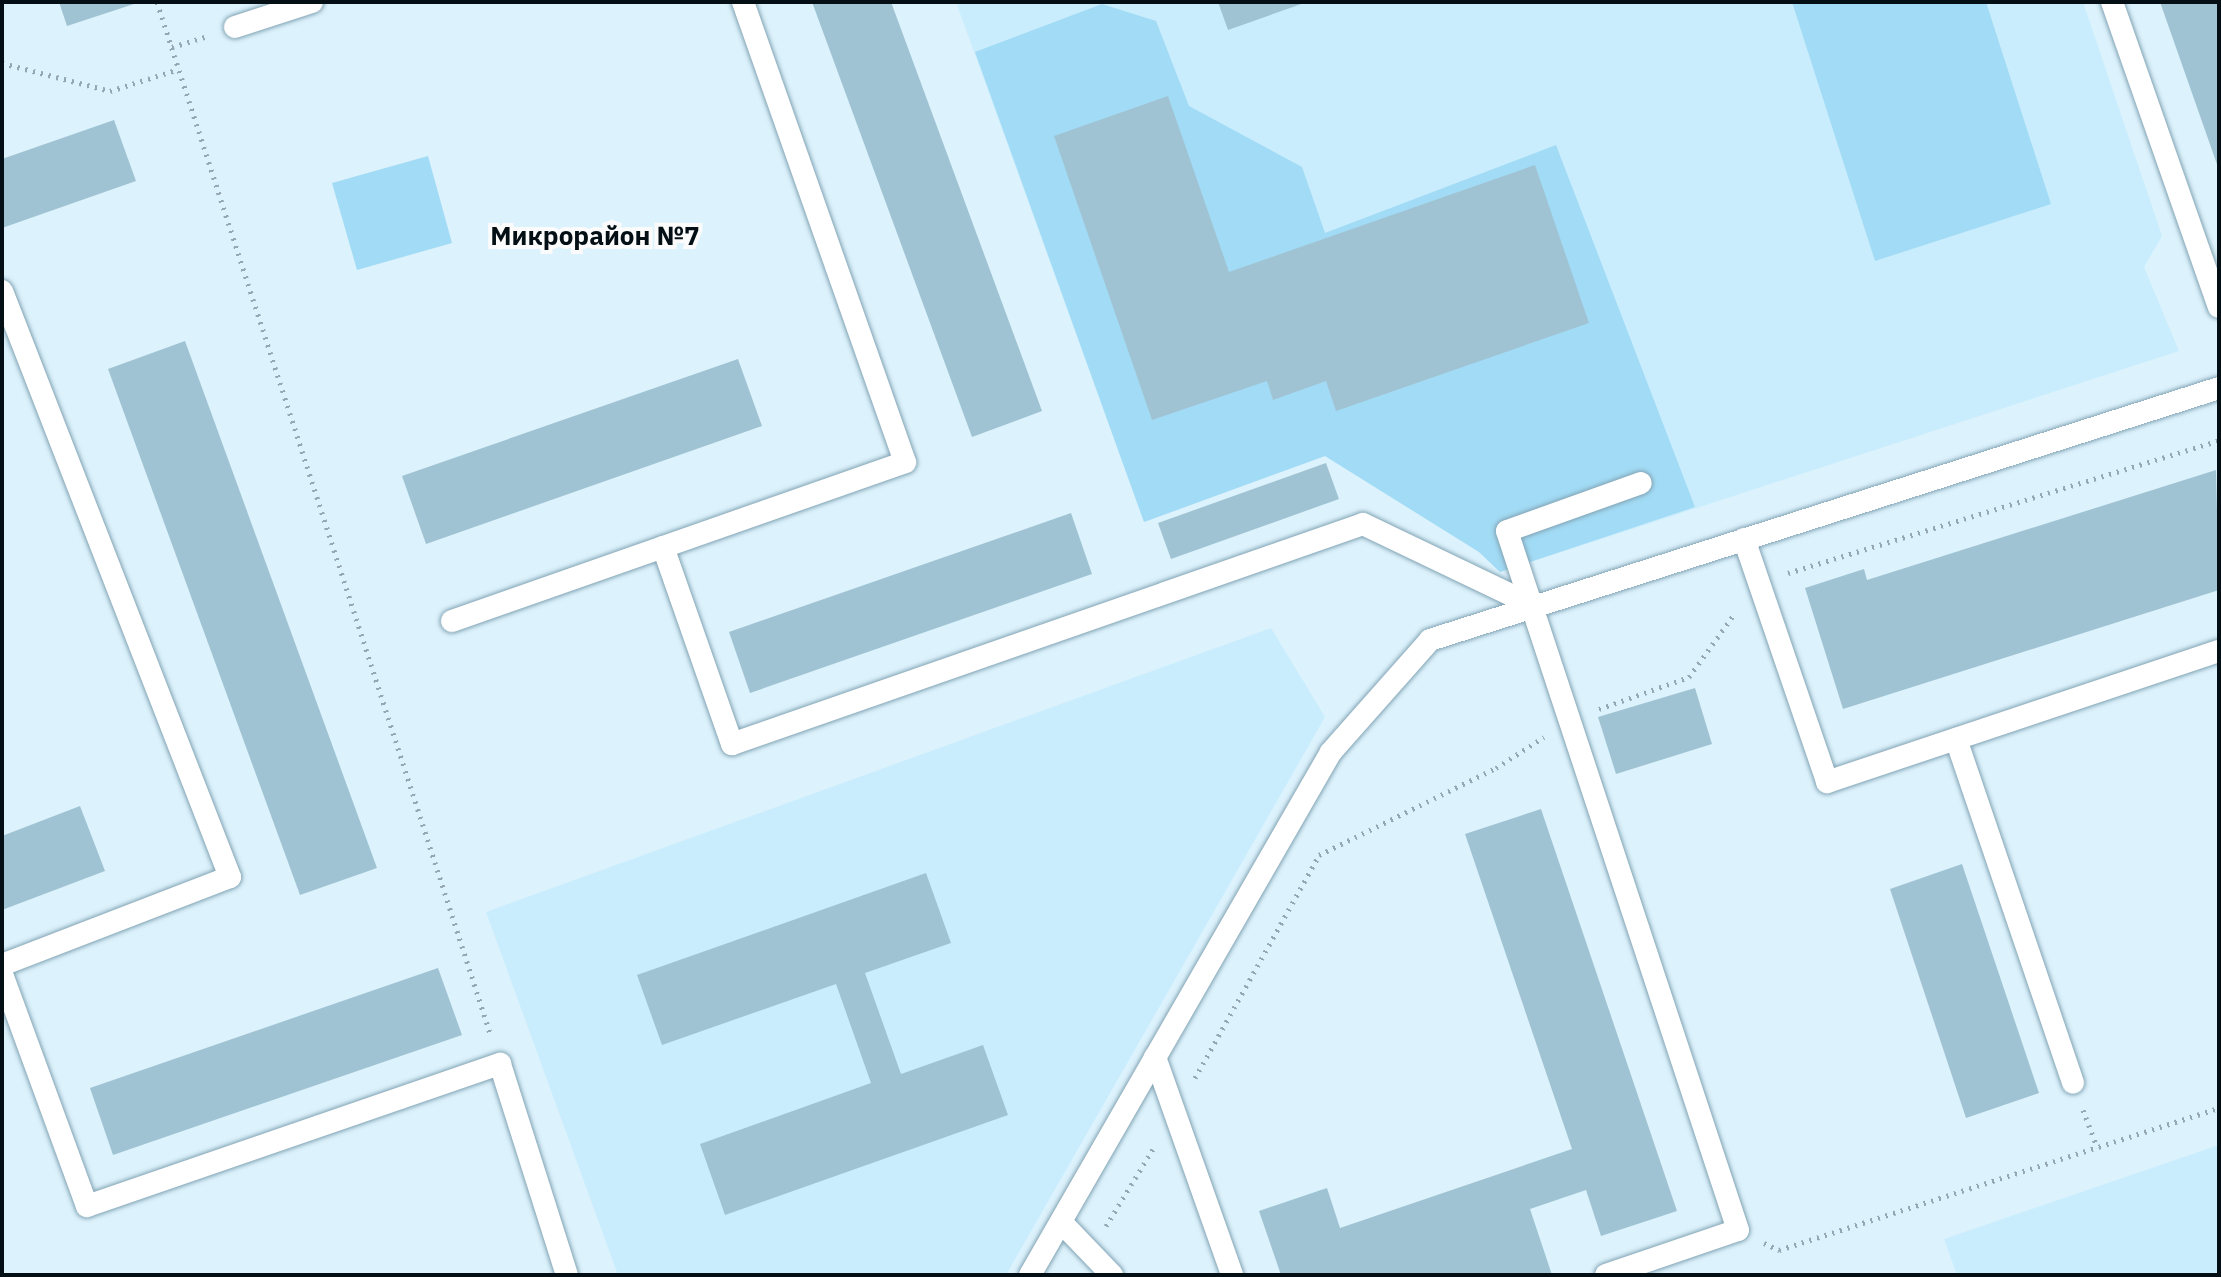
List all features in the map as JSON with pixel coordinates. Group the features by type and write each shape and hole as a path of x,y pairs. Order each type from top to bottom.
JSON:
{"lane":[{"path":"235,27 312,2"},
{"path":"452,621 905,462 743,2"},
{"path":"2112,2 2219,307"},
{"path":"2,291 230,877 2,965"},
{"path":"1030,1275 1331,752 1430,640 2219,388"},
{"path":"1606,1275 1738,1230 1507,531 1641,483"},
{"path":"663,547 732,744 1363,524 1534,606"},
{"path":"1744,539 1827,782 2219,651"},
{"path":"1956,739 2073,1083"},
{"path":"2,974 87,1206 500,1064 567,1275"},
{"path":"1155,1057 1232,1275"},
{"path":"1061,1222 1112,1275"}],"path":[{"path":"157,2 500,1064"},
{"path":"2,63 110,91 179,69"},
{"path":"1738,1230 1779,1250 2219,1108"}],"shaded area":[{"path":"956,2 2083,2 2162,236 2144,267 2179,351 1500,572 1479,552 1325,456 1144,522"},
{"path":"1792,2 1986,2 2051,204 1875,261"},
{"path":"1102,4 1156,21 1189,106 1302,167 1325,233 1556,145 1695,507 1500,572 1479,552 1325,456 1144,522 975,52"},
{"path":"428,156 452,243 357,270 332,183"},
{"path":"1271,628 1325,717 1006,1275 618,1275 486,912"},
{"path":"2219,1145 2219,1275 1957,1275 1944,1239"}],"building":[{"path":"59,2 136,2 137,3 67,26"},
{"path":"812,2 891,2 1042,411 972,437"},
{"path":"1218,2 1307,2 1228,30"},
{"path":"2160,2 2219,2 2219,170"},
{"path":"1168,96 1229,272 1535,165 1589,323 1336,411 1326,381 1273,400 1267,381 1152,420 1054,136"},
{"path":"114,120 136,181 2,228 2,159"},
{"path":"185,341 377,868 300,895 108,369"},
{"path":"738,359 762,426 426,544 402,476"},
{"path":"1326,463 1339,499 1171,559 1158,523"},
{"path":"2216,470 2219,590 1843,709 1805,588 1864,569 1867,580"},
{"path":"1071,513 1092,574 750,693 729,632"},
{"path":"1695,688 1712,744 1616,774 1598,717"},
{"path":"80,806 105,871 2,910 2,836"},
{"path":"1541,809 1677,1211 1601,1236 1586,1190 1530,1209 1552,1275 1281,1275 1259,1211 1327,1188 1340,1228 1572,1149 1465,834"},
{"path":"1962,864 2039,1093 1966,1118 1890,889"},
{"path":"926,873 951,943 865,973 901,1074 983,1045 1008,1115 725,1215 700,1144 871,1083 836,984 662,1045 637,975"},
{"path":"438,968 462,1035 113,1155 90,1088"}],"district":[{"name":"Микрорайон №7","path":"595,236"}]}
